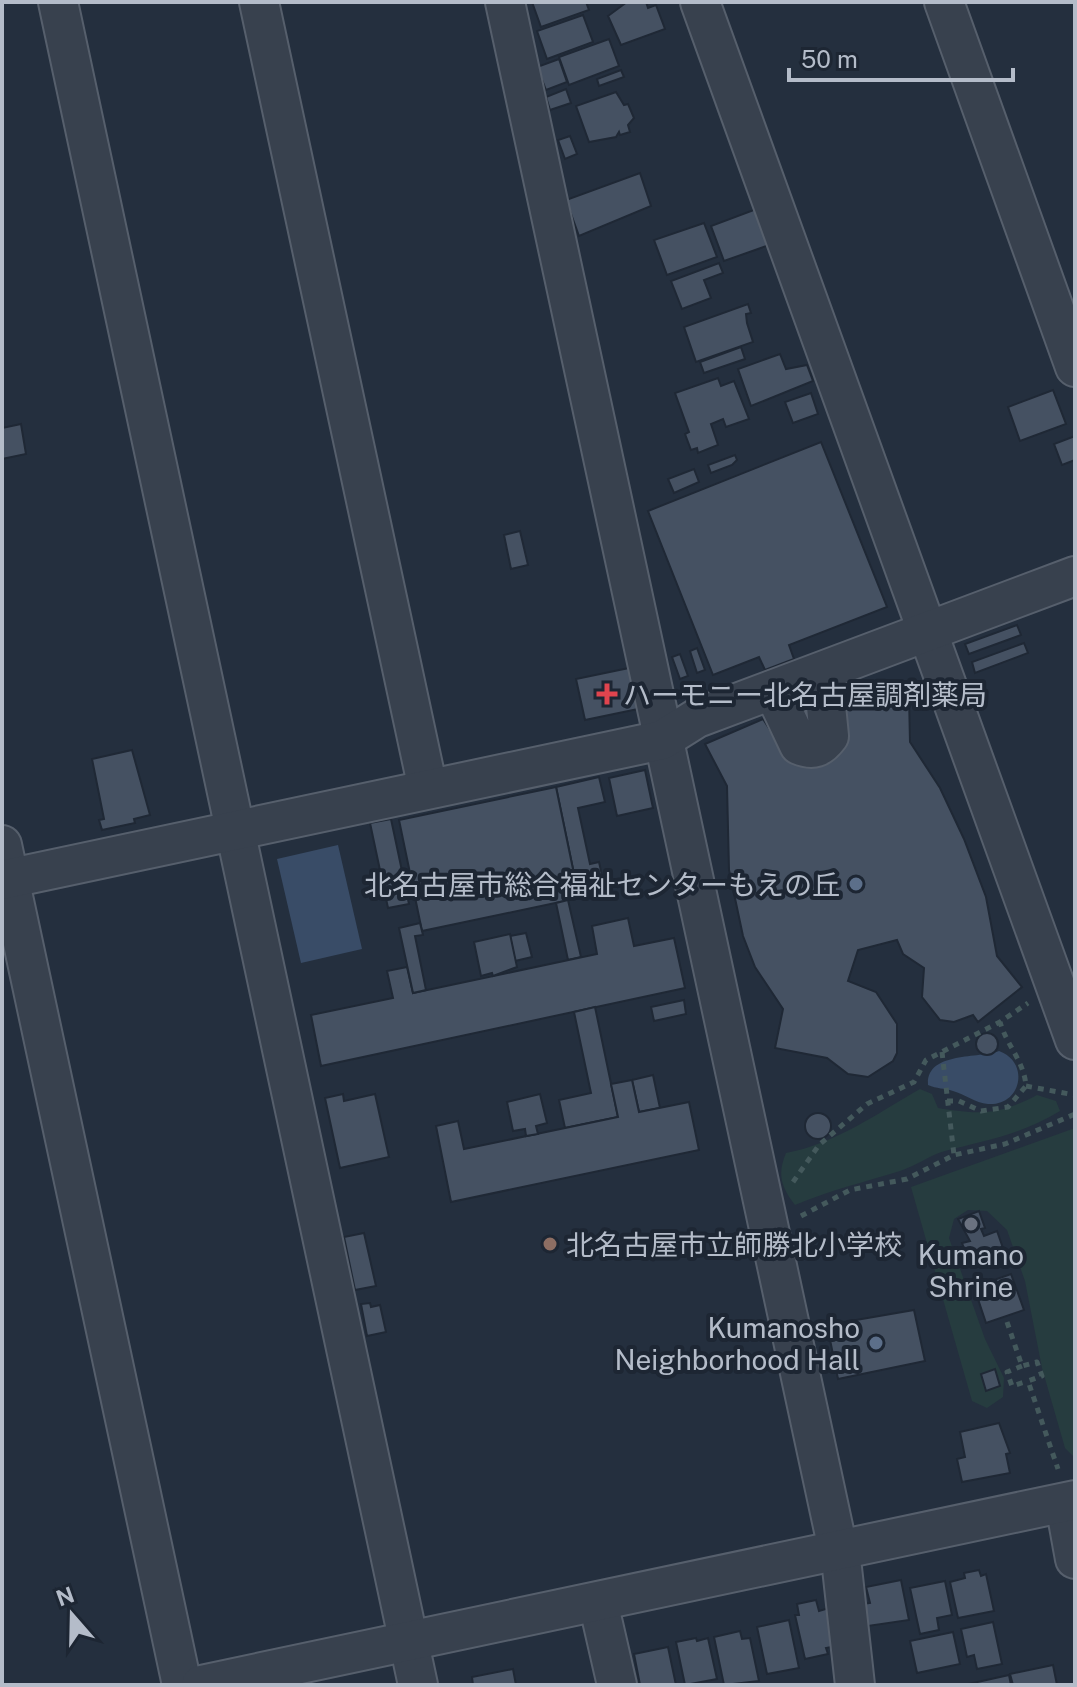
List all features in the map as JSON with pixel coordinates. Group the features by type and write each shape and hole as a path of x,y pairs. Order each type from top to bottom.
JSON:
{"street":[{"path":"58,2 418,1685"},
{"path":"259,2 428,789"},
{"path":"505,2 662,740 775,1218 837,1552 855,1685"},
{"path":"700,2 1075,1040"},
{"path":"944,2 1075,367"},
{"path":"182,1685 4,868 237,831 662,740 697,718 1075,576"},
{"path":"773,690 799,745 809,749 822,746 829,736 825,696 817,674"},
{"path":"201,1685 837,1552 1067,1494 1075,1559"},
{"path":"598,1602 617,1685"}],"path":[{"path":"775,1218 793,1182 819,1145 867,1104 914,1082 926,1060 1000,1022 1056,983"},
{"path":"947,1101 959,1101 981,1111 1008,1107 1026,1086 1025,1071 1007,1047 1000,1022"},
{"path":"942,1052 954,1155"},
{"path":"1026,1086 1075,1095"},
{"path":"775,1218 800,1216 850,1190 907,1179 954,1155 1005,1144 1075,1114"},
{"path":"1007,1322 1022,1366"},
{"path":"1037,1362 1042,1376 1028,1381 1012,1386 1007,1372 1037,1362"},
{"path":"1028,1381 1067,1494"}],"green space":[{"path":"920,1089 932,1094 938,1108 989,1112 1037,1095 1056,1101 1060,1111 1018,1131 939,1153 906,1169 795,1205 782,1180 786,1153 839,1135"},
{"path":"1075,1128 1074,1457 1065,1448 1042,1368 1025,1281 1007,1230 987,1211 968,1210 954,1219 949,1238 985,1339 1004,1378 1003,1397 987,1408 972,1401 911,1187"}],"water":[{"path":"338,845 362,949 301,963 277,859"},
{"path":"999,1051 1009,1057 1018,1073 1015,1091 1000,1103 983,1103 928,1085 935,1066 944,1061"}],"building":[{"path":"532,2 586,2 589,10 541,27"},
{"path":"627,2 646,2 648,8 656,5 665,29 621,45 608,16"},
{"path":"583,15 593,42 547,59 537,31"},
{"path":"609,39 619,66 569,85 559,57"},
{"path":"559,59 567,82 546,90 537,67"},
{"path":"621,70 624,77 599,86 597,79"},
{"path":"566,89 571,103 550,110 546,97"},
{"path":"616,92 624,105 628,104 634,118 628,125 630,132 620,135 619,132 616,137 589,142 576,106"},
{"path":"570,136 577,154 565,159 558,140"},
{"path":"640,173 651,206 579,236 566,200"},
{"path":"759,208 772,244 724,261 711,226"},
{"path":"704,223 717,257 667,275 654,240"},
{"path":"719,263 723,273 704,280 711,298 682,309 671,281"},
{"path":"748,304 751,313 746,314 747,323 753,342 696,362 684,327"},
{"path":"741,347 745,359 704,373 700,362"},
{"path":"780,354 786,369 807,365 813,381 751,406 738,369"},
{"path":"718,378 721,386 734,381 749,419 726,427 723,419 711,424 718,445 698,453 697,448 691,450 685,434 689,432 675,393"},
{"path":"1053,390 1066,424 1020,441 1008,407"},
{"path":"811,393 818,414 793,423 785,402"},
{"path":"21,424 26,454 2,459 2,428"},
{"path":"1075,436 1075,460 1062,465 1054,444"},
{"path":"821,442 887,607 789,645 794,659 765,670 759,657 713,675 648,511"},
{"path":"735,455 737,460 732,465 711,473 708,465"},
{"path":"694,469 699,482 674,493 668,479"},
{"path":"520,531 528,565 511,569 504,535"},
{"path":"1017,625 1021,635 969,654 965,644"},
{"path":"1024,643 1028,653 975,673 972,662"},
{"path":"697,648 705,670 697,673 690,651"},
{"path":"680,654 688,676 680,679 672,657"},
{"name":"ハーモニー北名古屋調剤薬局","path":"629,668 638,709 585,720 576,679"},
{"name":"北名古屋市総合福祉センターもえの丘","path":"845,694 909,696 910,742 940,788 964,839 986,897 997,956 1022,987 978,1022 973,1015 954,1022 940,1020 922,997 924,968 903,954 897,940 858,950 848,981 876,992 897,1024 897,1053 893,1061 868,1077 848,1074 827,1058 775,1048 783,1009 755,967 743,936 729,870 727,786 705,744 763,719 791,762 845,746"},
{"path":"132,750 150,815 134,819 135,823 102,830 99,820 104,819 92,759"},
{"path":"645,770 653,808 617,816 609,778"},
{"path":"599,777 605,802 578,808 590,864 599,862 606,893 579,898 556,787"},
{"path":"556,787 579,898 422,931 399,820"},
{"path":"391,819 409,904 388,908 370,823"},
{"path":"568,900 581,957 568,960 556,903"},
{"path":"628,918 634,946 674,938 685,988 321,1066 311,1015 393,998 387,971 407,967 413,993 597,954 592,926"},
{"path":"420,923 423,935 415,936 426,990 413,993 399,928"},
{"path":"526,933 532,957 515,961 510,936"},
{"path":"510,934 517,967 493,976 492,973 481,976 474,942"},
{"path":"684,1000 686,1014 654,1021 651,1007"},
{"path":"595,1007 618,1117 565,1128 559,1100 591,1093 574,1012"},
{"path":"983,1033 991,1033 998,1044 991,1055 983,1055 976,1048 976,1040"},
{"path":"653,1075 660,1108 639,1112 632,1080"},
{"path":"632,1080 639,1112 689,1102 699,1150 451,1202 436,1126 458,1121 464,1149 618,1117 611,1084"},
{"path":"343,1094 344,1101 375,1094 389,1157 340,1168 325,1098"},
{"path":"540,1094 547,1123 536,1126 538,1134 526,1136 525,1129 513,1131 507,1102"},
{"path":"818,1113 827,1117 831,1126 827,1135 818,1139 809,1135 805,1126 809,1117"},
{"path":"979,1211 985,1228 981,1229 984,1236 997,1231 1004,1251 970,1264 962,1243 970,1241 958,1219"},
{"path":"364,1233 376,1286 355,1290 344,1237"},
{"path":"1011,1274 1024,1310 986,1323 974,1287"},
{"path":"370,1303 371,1307 380,1305 386,1332 367,1336 361,1304"},
{"name":"Kumanosho Neighborhood Hall","path":"914,1310 925,1361 838,1379 827,1325"},
{"path":"995,1369 1000,1386 986,1391 981,1374"},
{"path":"999,1423 1010,1453 1006,1454 1010,1473 962,1482 957,1459 965,1457 960,1432"},
{"path":"979,1570 981,1576 986,1574 994,1611 958,1618 950,1582 965,1578 964,1573"},
{"path":"901,1580 909,1620 868,1626 863,1604 870,1603 866,1587"},
{"path":"945,1581 952,1615 937,1618 939,1630 920,1634 910,1588"},
{"path":"816,1600 819,1611 829,1608 837,1646 826,1648 828,1654 805,1659 795,1615 799,1615 797,1604"},
{"path":"789,1620 799,1668 767,1674 757,1627"},
{"path":"993,1622 1002,1664 977,1669 974,1655 967,1657 961,1629"},
{"path":"740,1631 742,1639 750,1638 759,1681 724,1685 714,1637"},
{"path":"953,1632 960,1664 917,1673 910,1641"},
{"path":"696,1638 697,1641 708,1638 717,1679 685,1685 676,1642"},
{"path":"668,1647 676,1685 640,1685 634,1654"},
{"path":"1053,1665 1057,1685 1013,1685 1010,1674"},
{"path":"513,1669 516,1685 473,1685 472,1677"},
{"path":"1009,1675 1011,1685 964,1685"}],"place":[{"name":"ハーモニー北名古屋調剤薬局","path":"607,694"},
{"name":"北名古屋市総合福祉センターもえの丘","path":"856,884"},
{"name":"Kumano Shrine","path":"971,1224"},
{"name":"北名古屋市立師勝北小学校","path":"550,1244"},
{"name":"Kumanosho Neighborhood Hall","path":"876,1343"}]}
